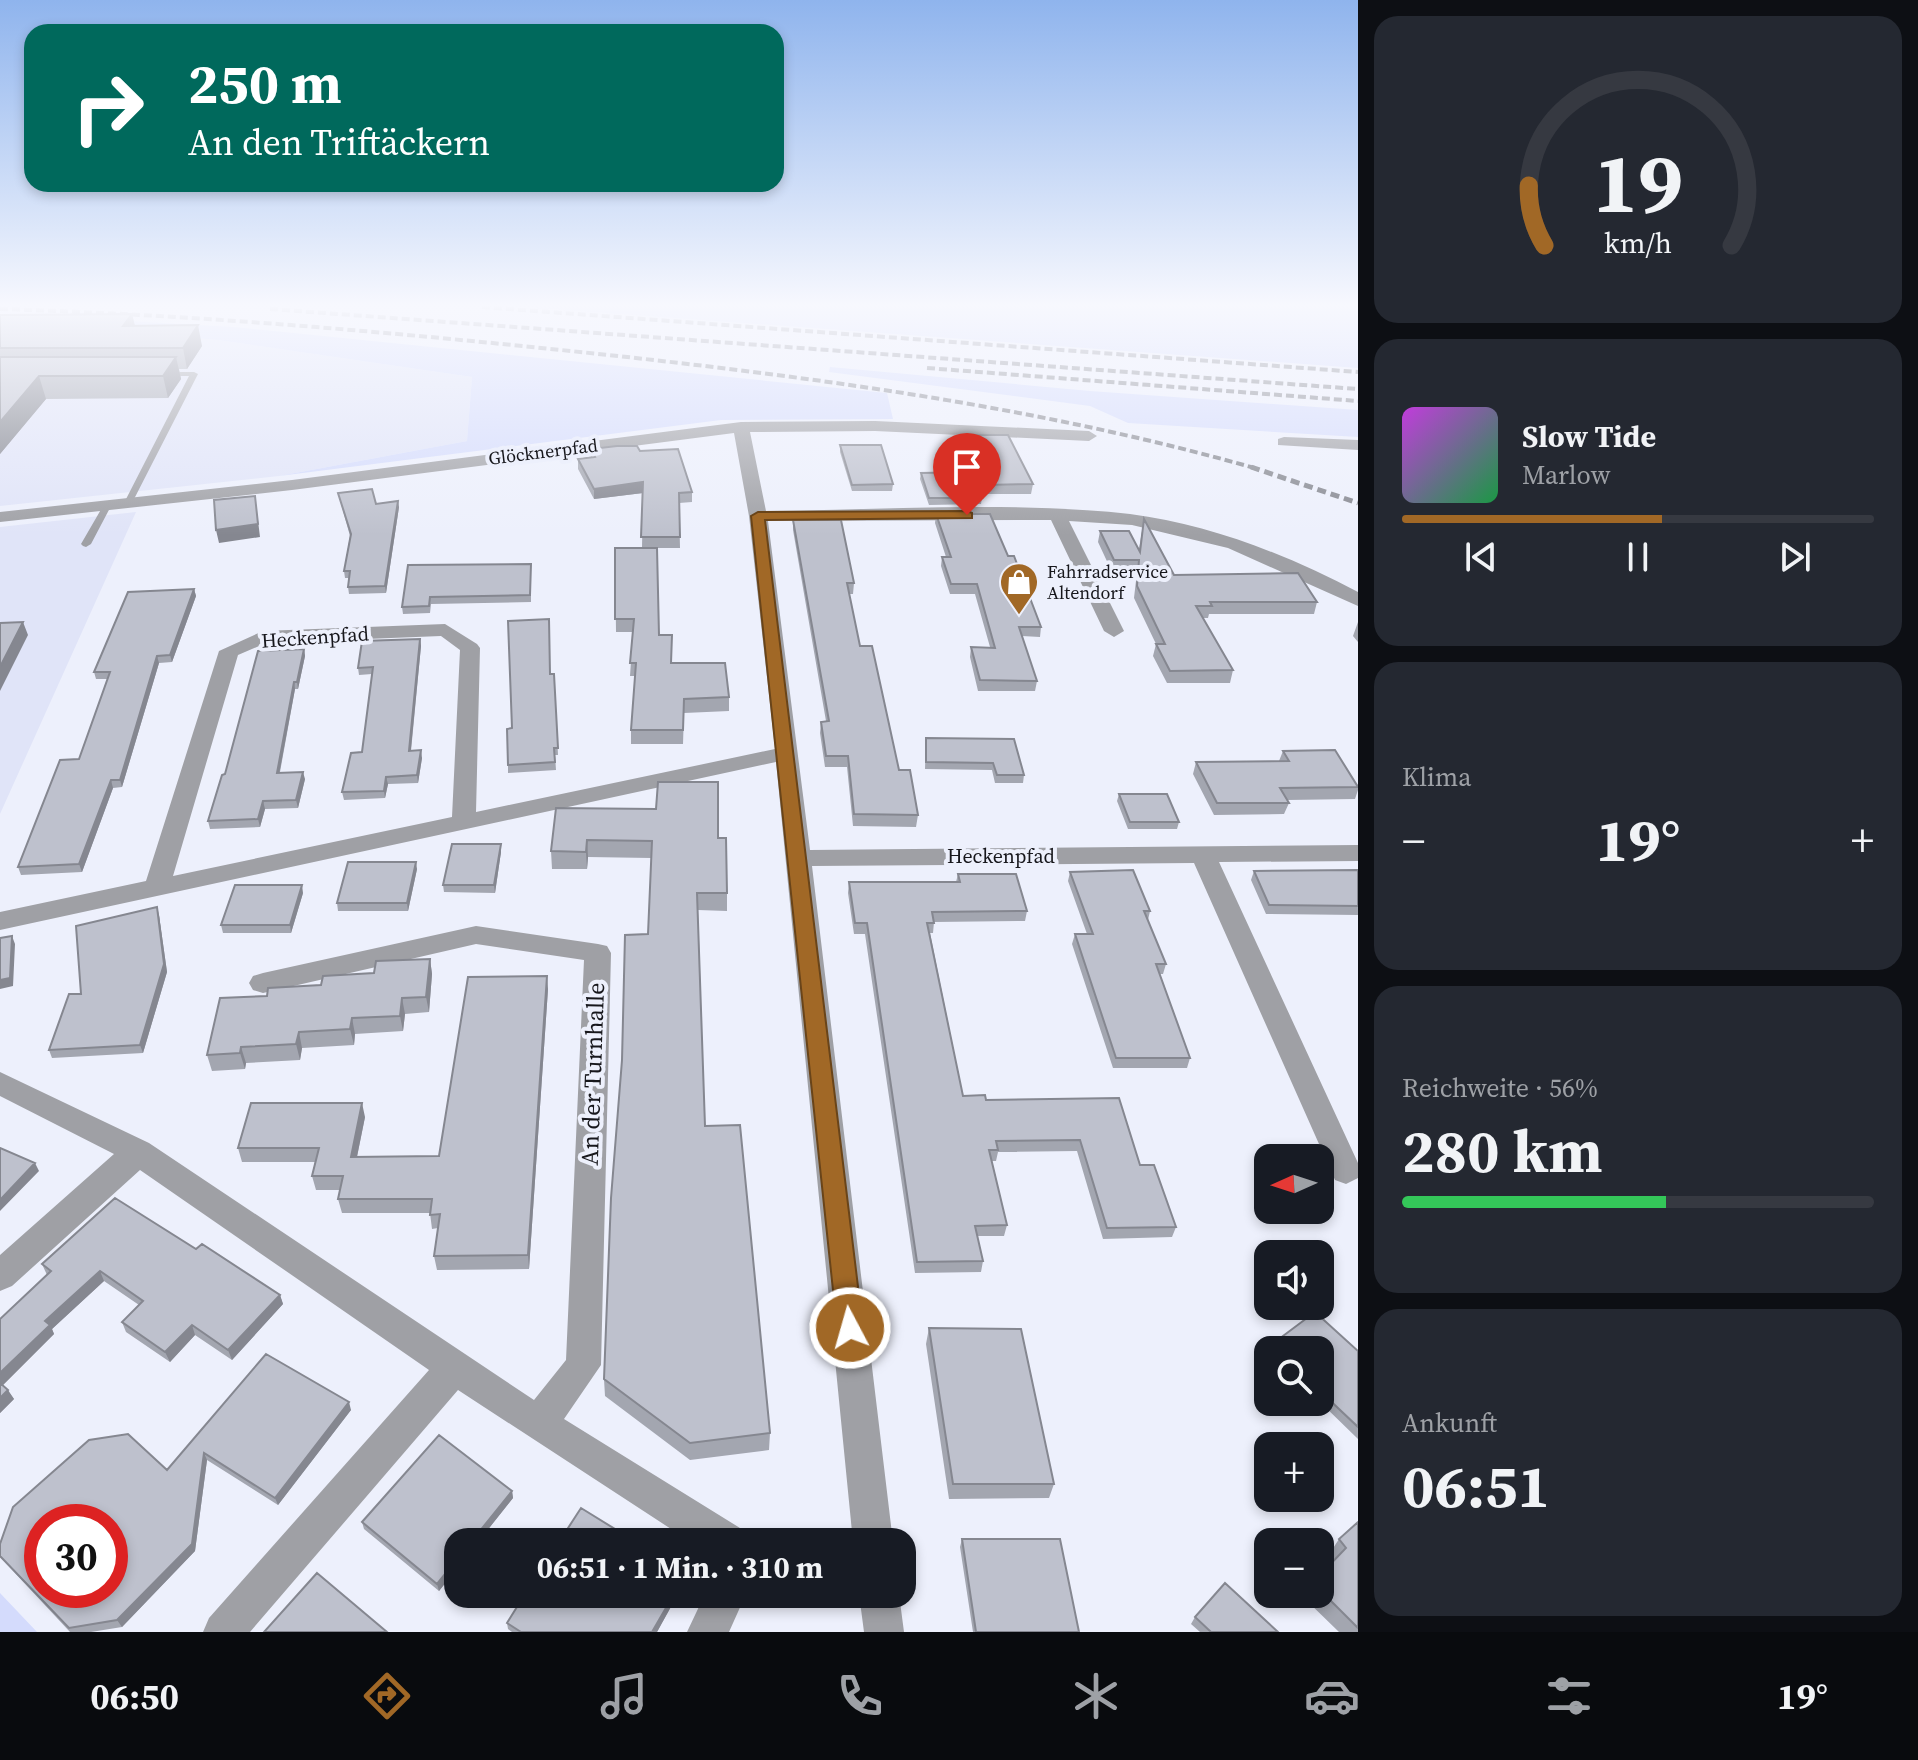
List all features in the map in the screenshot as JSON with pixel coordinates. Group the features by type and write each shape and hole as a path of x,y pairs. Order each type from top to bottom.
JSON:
{"street":[{"name":"Glöcknerpfad","path":"0,517 741,427 861,426 1089,436"},
{"path":"741,427 758,516 799,858 871,1528"},
{"path":"1284,442 1358,445"},
{"path":"758,516 1057,515 1132,520 1234,544 1311,575 1358,600"},
{"path":"1057,515 1114,631"},
{"name":"Heckenpfad","path":"157,886 229,651 263,637 445,630 470,648 464,819"},
{"path":"0,921 464,819 786,753"},
{"name":"Heckenpfad","path":"799,858 1358,853"},
{"path":"1203,855 1346,1171"},
{"name":"An der Turnhalle","path":"263,983 476,935 598,953 583,1365 538,1424"},
{"path":"0,1083 138,1152 538,1424 704,1528"},
{"path":"0,1276 138,1152"},
{"path":"223,1632 454,1368"},
{"path":"707,1632 719,1608"}],"lane":[{"path":"128,503 189,383"},
{"path":"86,544 107,506"}],"shaded area":[{"path":"0,383 472,383 467,441 279,476 0,506"},
{"path":"472,383 789,383 887,393 893,419 721,420 279,476 467,441"},
{"path":"915,383 1005,383 1358,410 1358,437 1128,423 1090,406"},
{"path":"136,512 0,814 0,527"},
{"path":"0,1593 37,1632 0,1632"}],"building":[{"path":"0,383 33,383 0,422"},
{"path":"963,435 1008,435 1033,484 984,485"},
{"path":"840,445 881,445 893,484 852,485"},
{"path":"637,446 640,451 678,449 692,492 679,493 680,537 641,537 643,482 594,489 578,459 595,457 591,449"},
{"path":"972,472 982,498 929,498 921,473"},
{"path":"372,489 376,504 398,501 385,586 348,587 350,571 344,571 351,534 338,493"},
{"path":"255,496 258,524 216,530 214,500"},
{"path":"936,514 990,514 1008,556 1014,556 1041,627 1019,627 1037,681 980,680 971,647 995,648 977,584 951,584 942,557 951,557"},
{"path":"1144,519 1174,575 1298,573 1317,602 1210,602 1212,606 1196,606 1233,670 1170,671 1156,644 1165,644 1137,586 1139,560 1114,560 1100,531 1129,531 1140,552"},
{"path":"793,520 841,520 854,583 847,583 860,646 872,646 899,770 910,770 918,815 854,814 848,756 826,756 821,722 829,721"},
{"path":"615,548 657,548 659,635 672,635 671,663 725,663 729,697 684,699 683,730 631,730 636,663 630,663 634,619 615,619"},
{"path":"531,564 530,595 430,597 429,606 402,607 408,565"},
{"path":"194,589 170,655 157,656 120,780 111,780 79,864 18,867 60,760 79,759 110,672 94,672 128,592"},
{"path":"549,619 550,674 554,674 558,748 554,748 555,762 508,765 507,729 512,728 508,621"},
{"path":"23,622 0,667 0,623"},
{"path":"420,639 409,751 421,750 417,775 386,777 384,791 342,792 351,753 362,752 373,667 358,668 362,641"},
{"path":"304,649 297,682 294,682 277,773 303,772 296,800 263,801 258,819 208,821 222,775 225,774 258,651"},
{"path":"926,738 1014,739 1024,775 997,775 993,763 926,762"},
{"path":"1335,750 1358,787 1280,788 1289,803 1217,803 1196,762 1289,761 1283,751"},
{"path":"658,782 718,782 718,838 726,838 727,893 697,893 705,1126 740,1125 770,1433 690,1443 604,1379 611,1198 622,1060 625,935 648,934 652,841 587,840 586,852 551,851 556,808 656,809"},
{"path":"1119,794 1167,794 1179,822 1130,822"},
{"path":"452,844 501,844 494,885 443,885"},
{"path":"348,862 416,862 407,903 337,903"},
{"path":"1133,870 1150,911 1144,911 1166,964 1156,964 1190,1058 1116,1058 1075,934 1093,934 1070,872"},
{"path":"1358,870 1358,906 1269,905 1254,871"},
{"path":"958,874 1016,874 1027,911 932,912 934,923 927,923 963,1096 985,1095 986,1100 1119,1098 1140,1165 1154,1165 1176,1227 1107,1228 1080,1140 996,1141 998,1150 989,1150 1007,1225 975,1226 983,1261 917,1262 867,923 855,923 849,882 960,882"},
{"path":"235,885 302,885 290,925 221,925"},
{"path":"157,907 164,964 140,1045 49,1050 69,994 81,994 76,926"},
{"path":"12,936 10,978 0,980 0,938"},
{"path":"430,959 426,997 402,998 400,1016 352,1018 350,1029 299,1032 296,1044 241,1047 240,1053 207,1055 220,998 267,996 268,988 321,985 323,976 374,973 376,961"},
{"path":"547,976 528,1255 434,1256 440,1214 430,1215 432,1199 338,1199 343,1176 312,1176 319,1148 238,1148 251,1103 362,1103 351,1157 439,1156 468,977"},
{"path":"0,1148 35,1163 0,1200"},
{"path":"115,1198 196,1249 202,1244 280,1295 228,1350 192,1325 165,1352 122,1322 143,1301 100,1271 45,1321 50,1325 0,1373 0,1319 51,1271 42,1264"},
{"path":"1304,1320 1324,1320 1358,1351 1358,1427 1334,1404 1334,1336 1283,1336"},
{"path":"929,1328 1021,1329 1054,1484 953,1484"},
{"path":"266,1354 349,1402 275,1498 204,1453 192,1544 117,1620 69,1628 50,1608 128,1608 128,1504 24,1504 24,1581 0,1556 0,1544 13,1507 89,1440 128,1434 167,1470"},
{"path":"0,1383 8,1390 0,1398"},
{"path":"439,1435 512,1491 482,1528 444,1528 444,1575 437,1584 362,1522"},
{"path":"581,1508 613,1528 568,1528"},
{"path":"1358,1522 1358,1628 1334,1604 1334,1560 1346,1548 1339,1539"},
{"path":"962,1539 1060,1539 1079,1632 976,1632"},
{"path":"317,1573 387,1632 264,1632"},
{"path":"1225,1583 1278,1632 1211,1632 1195,1617"},
{"path":"516,1608 666,1608 652,1632 521,1632 507,1623"}],"railway":[{"path":"839,383 1100,429 1253,468"},
{"path":"1125,383 1358,401"},
{"path":"1279,383 1358,389"},
{"path":"1253,468 1258,469"},
{"path":"1253,468 1358,503"}],"place":[{"name":"Fahrradservice Altendorf","path":"1019,616"}],"route":[{"path":"850,1328 804,899 758,516 967,515"}]}
